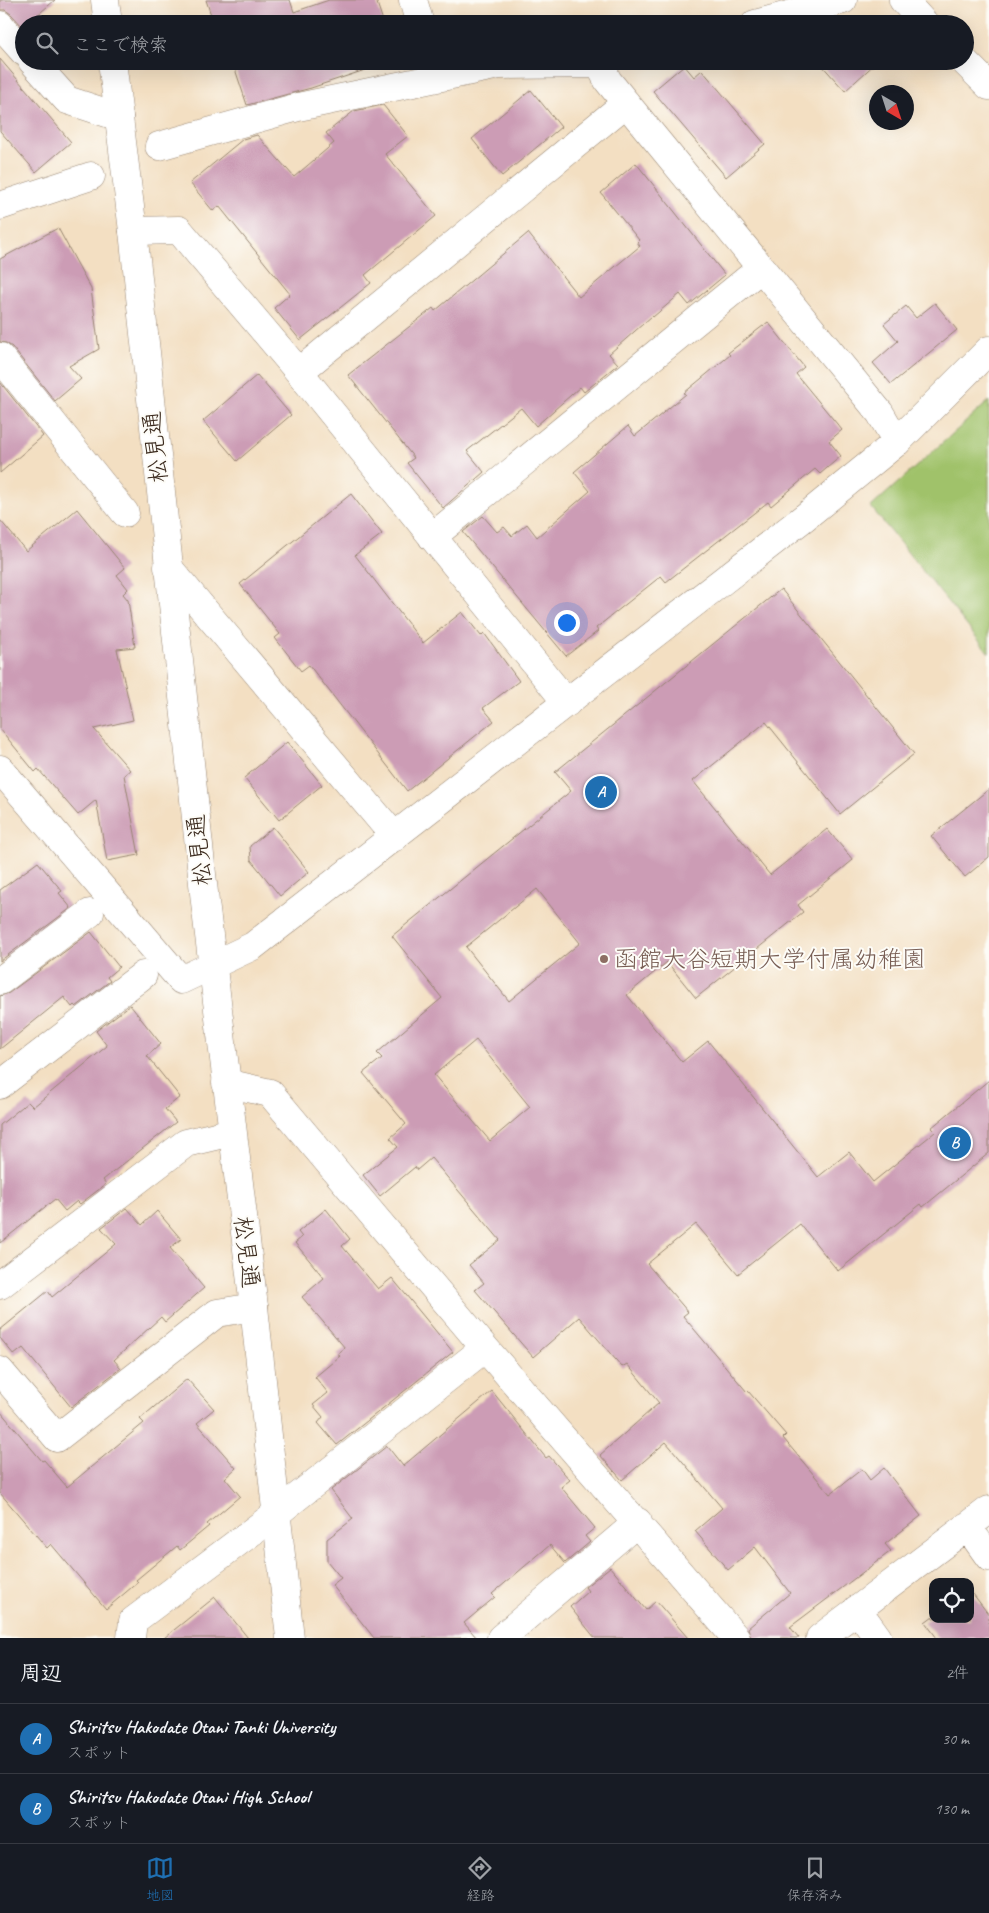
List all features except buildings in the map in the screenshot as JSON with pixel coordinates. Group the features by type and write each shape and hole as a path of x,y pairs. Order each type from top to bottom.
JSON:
{"street":[{"path":"105,0 107,15"},
{"path":"413,0 417,15"},
{"path":"789,15 843,0"},
{"path":"903,0 917,15"},
{"path":"0,25 15,42"},
{"path":"40,70 67,100 119,117"},
{"name":"松見通","path":"113,70 133,231 168,567 226,1083 254,1307 290,1638"},
{"path":"159,146 434,70"},
{"path":"605,70 608,81 880,413 897,442"},
{"path":"973,70 989,86"},
{"path":"299,372 626,103"},
{"path":"0,206 91,176"},
{"path":"133,231 180,230 299,372 567,703"},
{"path":"432,537 760,268"},
{"path":"0,769 181,980 253,946 567,703 805,517 897,442 989,350"},
{"path":"0,357 125,513"},
{"path":"168,567 395,837"},
{"path":"0,981 90,913"},
{"path":"0,1085 143,975"},
{"path":"226,1083 270,1093 485,1348 638,1522 736,1638"},
{"path":"0,1285 186,1142 232,1132"},
{"path":"0,1371 57,1438 217,1314 254,1307"},
{"path":"131,1638 132,1621 277,1513 485,1348"},
{"path":"820,1638 989,1510"},
{"path":"501,1638 638,1522"},
{"path":"967,1526 989,1557"},
{"path":"857,1609 878,1638"}],"green space":[{"path":"989,401 989,653 871,507"}],"place":[{"name":"Shiritsu Hakodate Otani Tanki University","path":"601,792"},
{"name":"函館大谷短期大学付属幼稚園","path":"604,959"},
{"name":"Shiritsu Hakodate Otani High School","path":"955,1143"}]}
